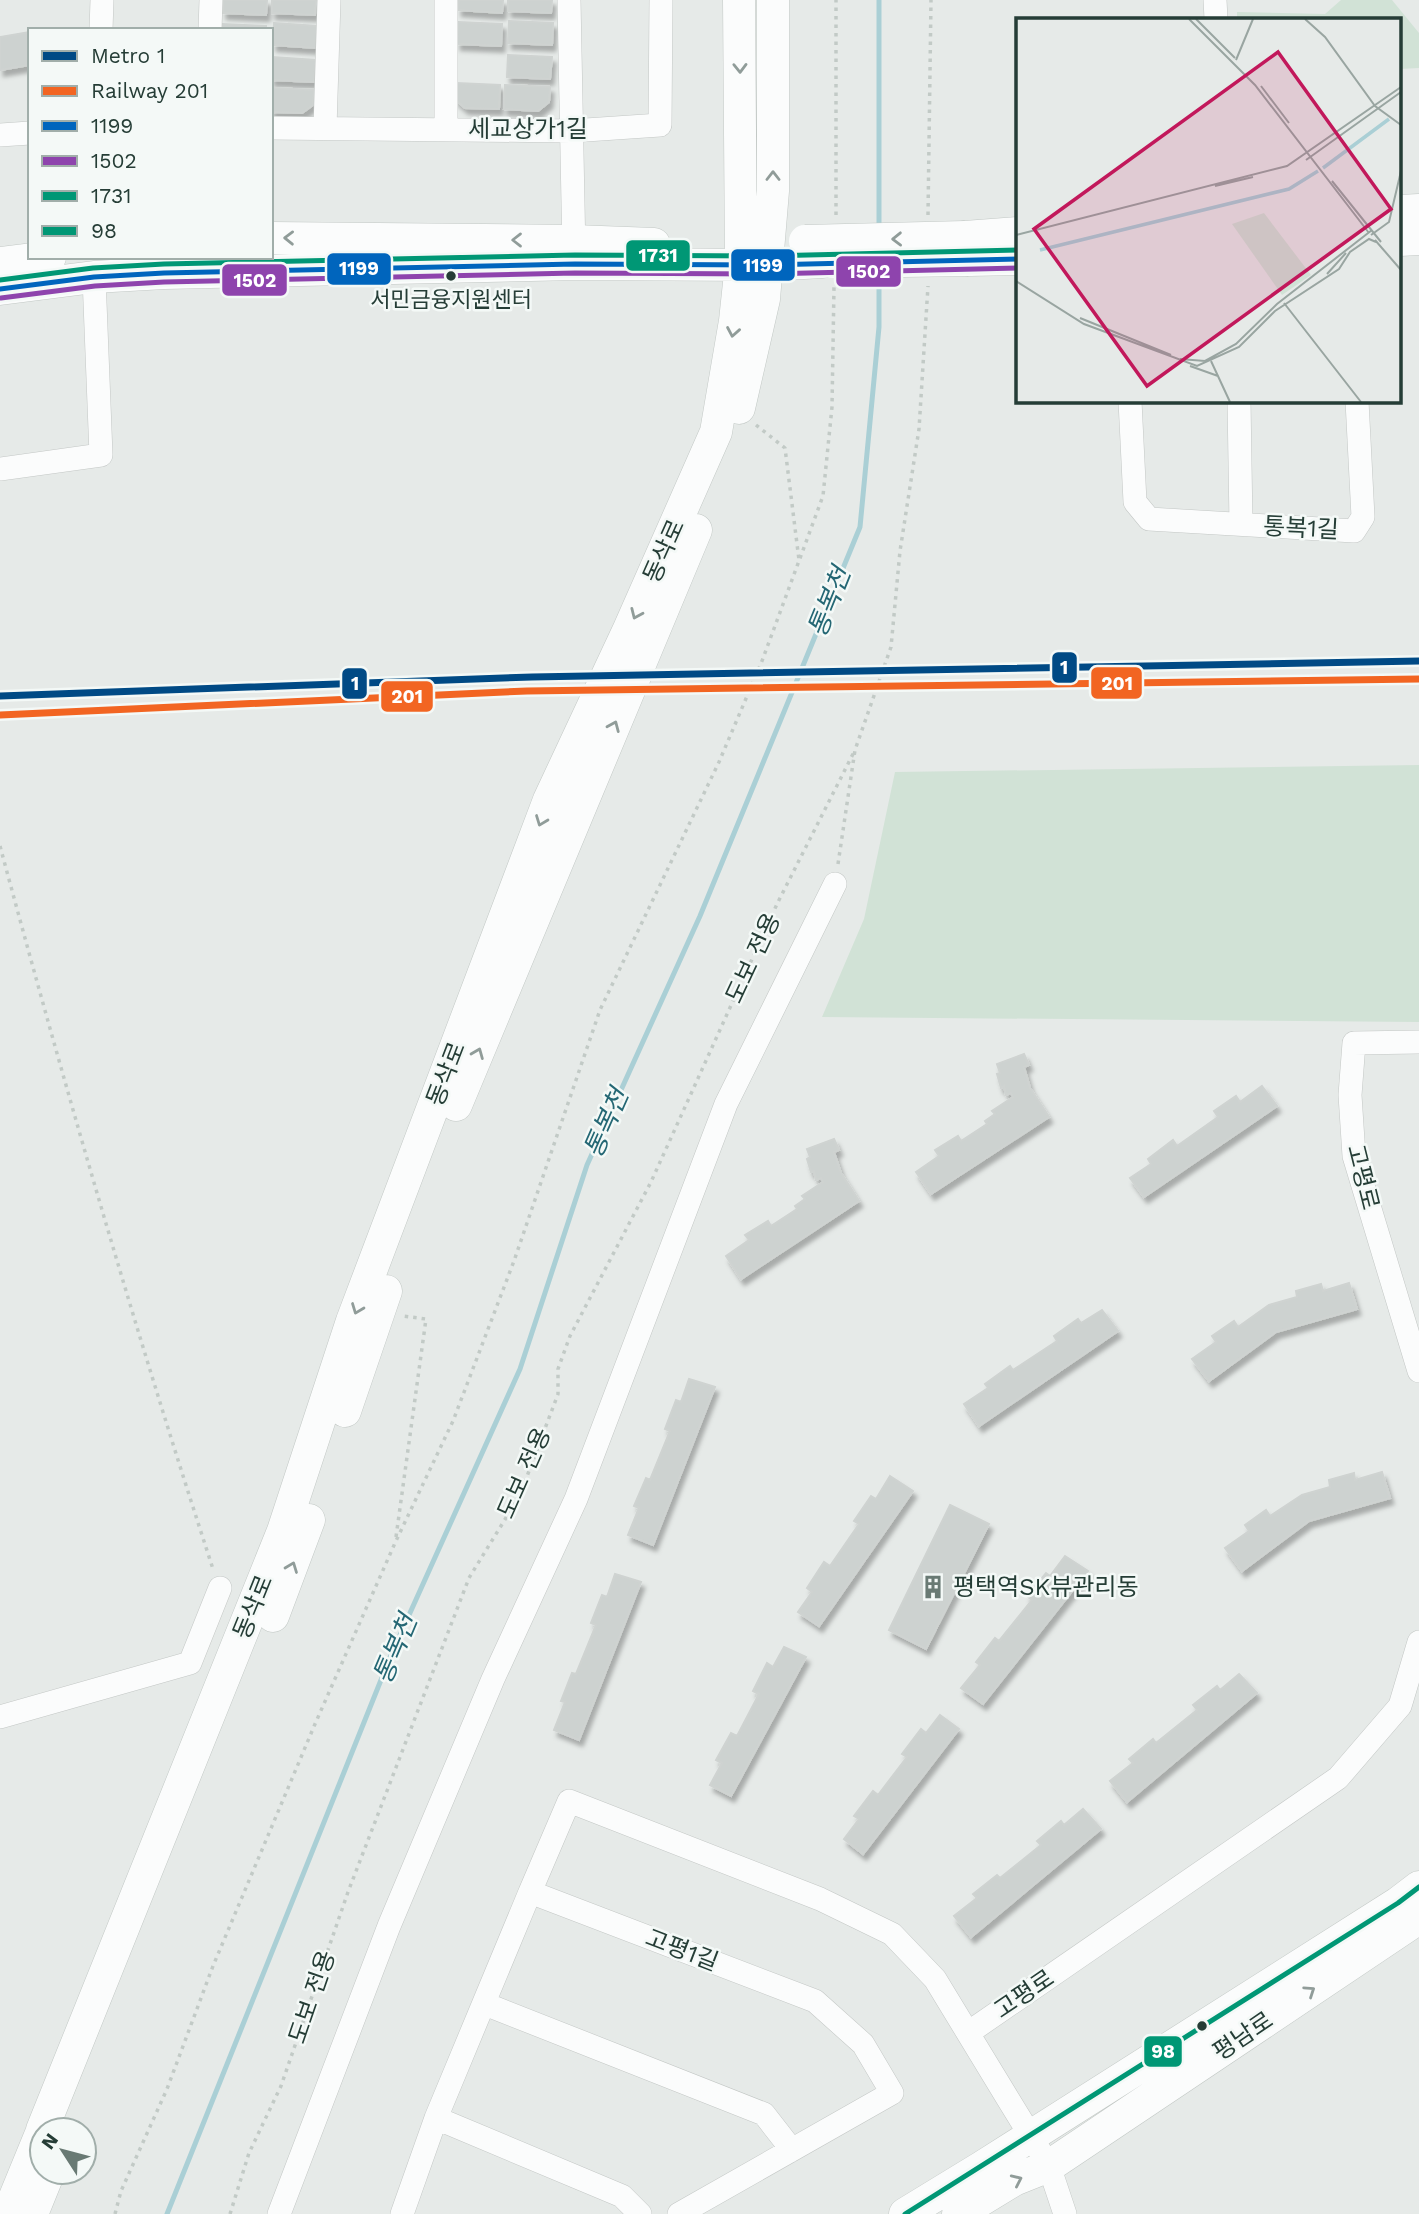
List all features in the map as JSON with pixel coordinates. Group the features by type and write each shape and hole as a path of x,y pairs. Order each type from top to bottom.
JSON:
{"street":[{"path":"101,28 102,0"},
{"path":"211,0 211,28"},
{"path":"325,128 329,0"},
{"path":"446,0 446,129"},
{"path":"569,0 574,253"},
{"name":"세교상가1길","path":"273,128 571,131 660,125 661,0"},
{"name":"동삭로","path":"72,2116 294,1562 425,1181 643,660 718,475 737,417 764,299 754,254 739,0"},
{"name":"동삭로","path":"48,2116 283,1531 352,1321 549,800 629,629 716,432 735,321 773,191 773,0"},
{"path":"1215,0 1216,18"},
{"path":"0,135 28,133"},
{"path":"273,238 574,253 754,254 821,263 967,248 1016,234"},
{"path":"967,248 1016,259"},
{"path":"0,289 94,277 574,253"},
{"path":"0,263 33,259"},
{"path":"0,469 101,455 94,277"},
{"name":"통복1길","path":"1130,402 1135,502 1149,519 1354,531 1363,517 1356,402"},
{"name":"통복1길","path":"1239,402 1241,524"},
{"path":"279,2214 394,1913 493,1679 576,1499 726,1104 835,884"},
{"name":"고평로","path":"1419,1042 1354,1043 1350,1095 1354,1156 1419,1371"},
{"path":"0,1717 190,1663 220,1588"},
{"name":"고평로","path":"530,1892 569,1801 820,1899 892,1934 935,1979 968,2033 1338,1778 1400,1706 1419,1642"},
{"name":"평남로","path":"905,2214 1398,1903 1419,1887"},
{"path":"402,2214 436,2118 530,1892"},
{"name":"고평1길","path":"530,1892 815,2001 863,2044 892,2093 679,2214"},
{"name":"평남로","path":"958,2214 1014,2180 1049,2166 1419,1917"},
{"path":"485,2004 764,2114 792,2150"},
{"path":"968,2033 1049,2166 1065,2214"},
{"path":"436,2118 622,2196 640,2214"},
{"name":"동삭로","path":"8,2214 28,2165"},
{"path":"32,2214 43,2186"}],"path":[{"path":"836,0 836,218"},
{"path":"928,224 931,0"},
{"path":"115,2214 121,2191 167,2089 213,1966 395,1543 458,1408 514,1261 600,1010 719,762 762,661 824,496 832,407 821,263"},
{"path":"835,884 855,750 891,647 900,551 919,429 928,279"},
{"path":"737,417 750,420 785,448 799,562"},
{"name":"도보 전용","path":"230,2214 249,2153 281,2086 348,1892 469,1578 520,1494 558,1394 558,1369 570,1336 651,1182 777,904 855,750"},
{"path":"0,846 149,1373 220,1588"},
{"path":"395,1543 426,1319 400,1316"}],"green space":[{"path":"1341,0 1392,0 1419,33 1419,68 1402,69 1402,18 1237,18 1237,12 1325,14"},
{"path":"1419,765 1419,1022 822,1017 864,919 895,772"}],"building":[{"path":"223,0 267,0 266,15 223,13"},
{"path":"272,0 316,0 315,15 272,13"},
{"path":"459,0 503,0 502,13 458,10"},
{"path":"508,0 552,0 551,13 508,11"},
{"path":"509,21 553,23 552,45 508,43"},
{"path":"458,22 502,24 501,46 457,44"},
{"path":"274,23 317,26 316,48 273,45"},
{"path":"222,24 266,26 266,28 222,28"},
{"path":"28,32 28,65 0,70 0,37"},
{"path":"508,55 552,57 550,79 507,77"},
{"path":"273,57 316,60 314,82 273,80"},
{"path":"456,83 500,85 499,109 465,108 455,99"},
{"path":"505,85 550,87 549,102 538,111 504,109"},
{"path":"273,88 314,90 313,105 302,113 273,112"},
{"path":"1024,1054 1029,1065 1024,1067 1030,1088 1049,1117 931,1194 916,1172 939,1156 935,1150 958,1136 961,1141 987,1124 985,1121 995,1114 992,1111 1013,1097 1011,1093 1006,1095 1004,1086 1001,1088 997,1064"},
{"path":"1262,1086 1277,1106 1144,1197 1130,1178 1151,1164 1148,1159 1173,1140 1177,1146 1218,1117 1214,1111 1236,1096 1240,1102"},
{"path":"834,1139 839,1150 834,1152 841,1173 859,1201 741,1279 726,1256 749,1240 745,1235 768,1221 771,1226 797,1209 795,1206 805,1199 802,1196 823,1182 821,1178 816,1180 814,1171 811,1172 807,1149"},
{"path":"1349,1283 1357,1309 1276,1332 1209,1381 1192,1359 1216,1342 1212,1336 1234,1321 1238,1327 1269,1305 1297,1297 1296,1291 1321,1284 1323,1291"},
{"path":"1102,1310 1118,1331 979,1426 964,1404 988,1388 985,1384 1010,1366 1013,1370 1057,1341 1054,1336 1078,1319 1081,1323"},
{"path":"689,1379 715,1387 653,1545 628,1535 639,1508 634,1506 646,1478 650,1480 670,1431 665,1429 676,1400 681,1402"},
{"path":"1382,1472 1390,1498 1309,1521 1242,1571 1225,1548 1249,1531 1245,1525 1266,1510 1270,1516 1302,1495 1330,1487 1329,1480 1354,1473 1355,1480"},
{"path":"890,1476 913,1491 819,1626 798,1612 812,1592 807,1588 824,1562 830,1566 859,1524 854,1521 871,1496 876,1499"},
{"name":"평택역SK뷰관리동","path":"950,1505 989,1524 926,1649 889,1630"},
{"path":"1065,1556 1088,1571 983,1704 961,1688 980,1665 976,1662 995,1638 999,1641 1032,1600 1027,1596 1046,1573 1050,1576"},
{"path":"615,1574 641,1582 579,1740 554,1730 572,1673 576,1674 596,1625 591,1623 602,1595 607,1597"},
{"path":"784,1647 806,1657 731,1796 710,1785 722,1763 716,1760 731,1733 737,1736 759,1694 753,1691 767,1663 773,1667"},
{"path":"1239,1674 1257,1693 1127,1802 1110,1781 1133,1763 1129,1759 1153,1739 1156,1743 1197,1710 1193,1705 1217,1686 1220,1690"},
{"path":"940,1715 959,1729 863,1854 844,1839 859,1819 854,1816 873,1791 878,1795 907,1757 902,1754 921,1729 926,1733"},
{"path":"1083,1809 1101,1829 971,1937 954,1916 977,1898 973,1894 997,1875 1000,1878 1041,1845 1037,1841 1061,1821 1064,1825"}],"waterway":[{"name":"통복천","path":"879,0 879,228"},
{"name":"통복천","path":"167,2214 391,1655 520,1369 587,1165 700,916 860,527 879,327 879,273"}],"metro line":[{"name":"1","path":"0,696 532,677 1419,661"}],"rail line":[{"name":"201","path":"0,715 527,691 1419,679"}],"transit line":[{"name":"1731","path":"0,280 93,268 164,264 575,255 766,256 1016,250"},
{"name":"1199","path":"0,289 94,277 164,273 575,264 766,265 1016,259"},
{"name":"1502","path":"1,298 95,286 164,282 575,273 766,274 1016,268"},
{"name":"98","path":"905,2214 1398,1903 1419,1887"}],"place":[{"name":"서민금융지원센터","path":"451,276"},
{"name":"평택역SK뷰관리동","path":"933,1587"}]}
